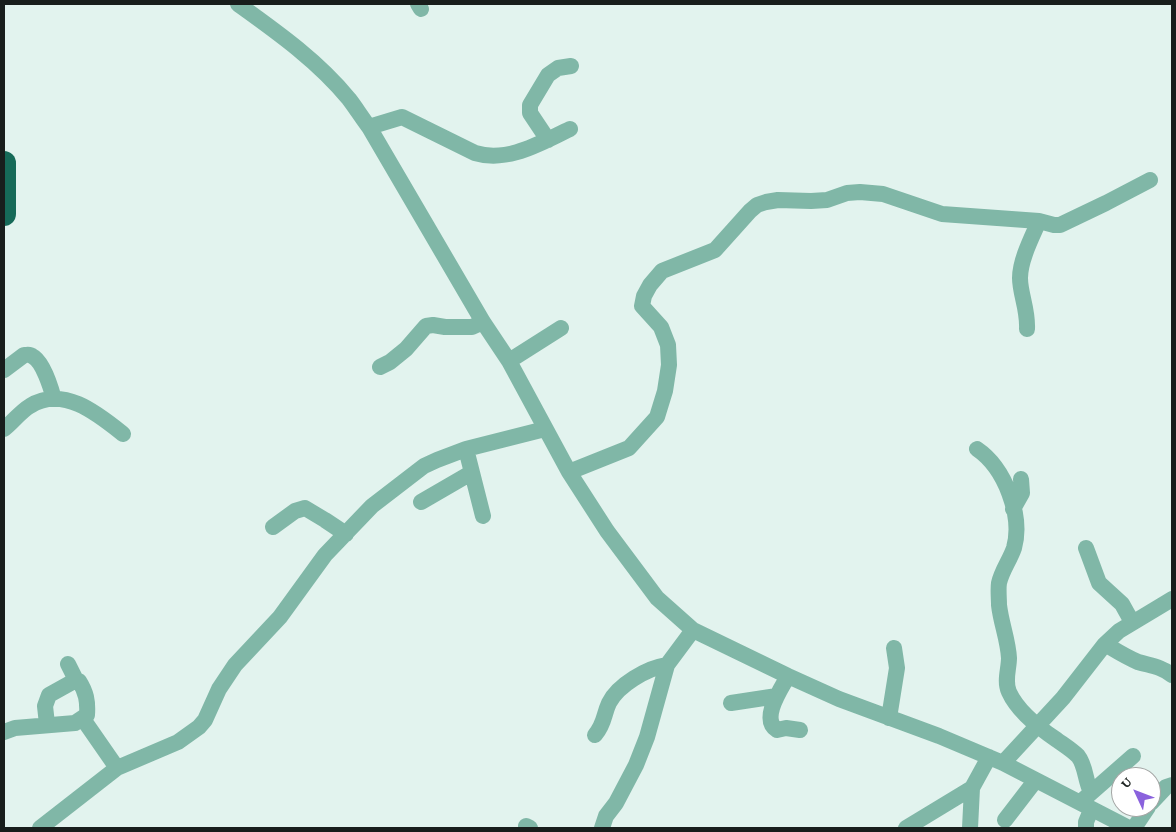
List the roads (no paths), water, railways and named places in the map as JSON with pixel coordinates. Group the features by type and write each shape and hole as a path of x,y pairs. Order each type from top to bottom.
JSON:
{"highway":[{"path":"4,163 4,214"}],"street":[{"path":"238,4 297,48 329,77 349,99 369,127 483,322 509,361 569,472 607,531 657,598 693,630 839,699 939,736 996,760 1128,828"},
{"path":"548,140 530,113 530,105 548,76 558,68 571,66"},
{"path":"369,127 402,117 487,157 506,155 524,150 570,129"},
{"path":"569,472 629,448 657,417 665,390 669,366 668,345 661,327 642,306 644,296 650,285 662,271 715,250 757,205 778,200 828,200 847,193 860,192 883,194 942,214 1039,221 1054,225 1066,223 1150,180"},
{"path":"1027,329 1026,307 1020,278 1030,242 1039,221"},
{"path":"380,367 390,362 406,349 426,326 472,327 483,322"},
{"path":"509,361 561,328"},
{"path":"4,370 24,355 32,356 39,361 47,377 54,399"},
{"path":"4,429 30,406 42,400 54,399 81,405 102,417 123,434"},
{"path":"40,828 117,768 178,742 199,727 205,720 219,689 235,665 280,617 325,555 372,506 424,466 466,449 545,429"},
{"path":"466,449 483,516"},
{"path":"977,449 985,454 998,470 1009,493 1017,535 1011,555 998,584 999,605 1009,656 1007,684 1009,692 1017,705 1036,725 1078,757 1085,771 1087,784 1091,792"},
{"path":"421,502 471,472"},
{"path":"1013,509 1022,493 1021,478"},
{"path":"273,527 295,511 305,508 346,534"},
{"path":"1086,548 1096,580 1122,604 1132,622"},
{"path":"906,828 972,788 996,760 1063,698 1104,644 1118,631 1172,599"},
{"path":"602,828 606,816 616,803 636,765 647,737 667,665 693,630"},
{"path":"1104,644 1125,656 1139,662 1163,668 1172,674"},
{"path":"890,718 897,668 894,648"},
{"path":"4,732 15,728 75,723 87,715 88,700 84,689 79,681 76,680 68,664"},
{"path":"595,735 601,727 612,698 619,689 626,683 658,666 667,665"},
{"path":"788,676 777,696 770,715 771,723 777,730 786,728 800,730"},
{"path":"48,724 45,706 49,695 76,680"},
{"path":"731,703 777,696"},
{"path":"83,719 117,768"},
{"path":"1086,828 1085,807 1091,792 1133,756"},
{"path":"1005,820 1036,781"},
{"path":"1161,792 1166,787 1172,785"},
{"path":"970,828 972,788"},
{"path":"1134,828 1141,817"}]}
